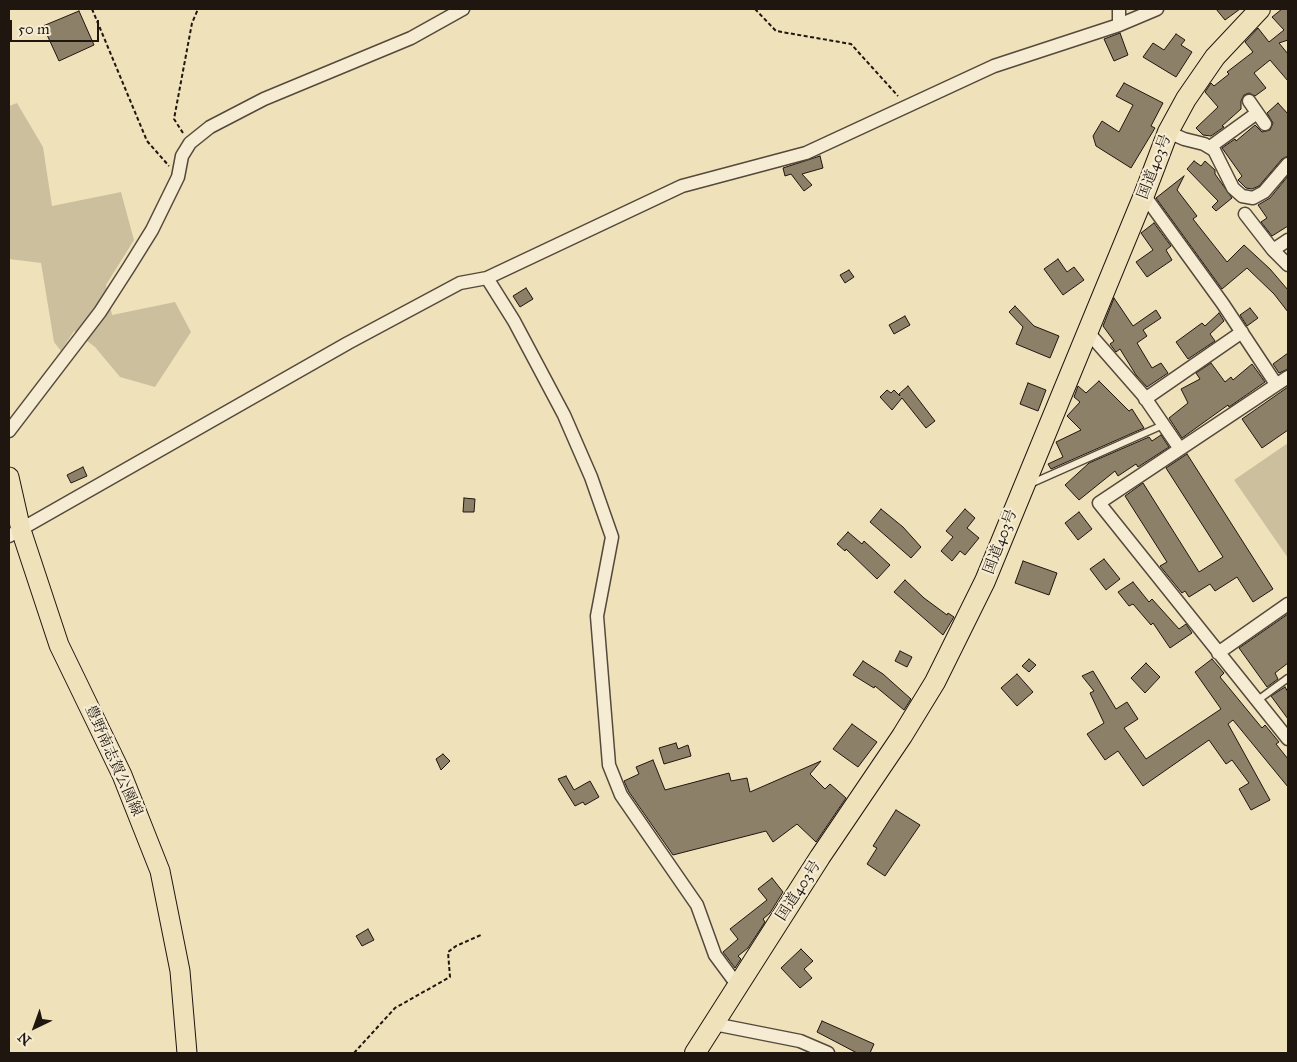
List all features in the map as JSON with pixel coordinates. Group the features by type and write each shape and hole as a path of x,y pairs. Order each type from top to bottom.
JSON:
{"highway":[{"name":"国道403号","path":"696,1053 820,857 902,736 935,682 985,581 1022,487 1144,195 1168,132 1186,99 1215,57 1260,9"}],"main road":[{"name":"豊野南志賀公園線","path":"9,477 15,533 59,645 122,775 160,871 180,971 187,1053"}],"street":[{"path":"9,431 100,312 152,230 178,177 182,156 190,143 210,128 256,103 411,38 463,9"},
{"path":"1119,9 1119,25"},
{"path":"15,533 348,343 460,283 487,278 682,186 806,154 908,108 994,66 1119,25 1157,9"},
{"path":"1249,101 1265,124"},
{"path":"1210,147 1257,113"},
{"path":"1168,132 1214,150 1233,188 1242,196 1253,198 1264,192 1288,164"},
{"path":"1144,195 1242,332 1276,384"},
{"path":"1245,214 1273,250 1288,265"},
{"path":"1273,250 1288,240"},
{"path":"487,278 523,336 564,415 591,477 612,537 597,616 609,765 621,795 698,905 715,955 738,986"},
{"path":"1087,330 1145,398 1180,449"},
{"path":"1145,398 1242,332"},
{"path":"1288,376 1099,503 1288,739"},
{"path":"1218,653 1288,604"},
{"path":"714,1024 800,1041 828,1053"}],"lane":[{"path":"1022,487 1163,425"},
{"path":"1258,700 1288,678"}],"path":[{"path":"92,9 147,141 178,177"},
{"path":"190,143 174,119 192,23 198,9"},
{"path":"755,9 776,31 851,44 908,108"},
{"path":"354,1053 395,1008 450,977 448,952 456,946 481,935"}],"shaded area":[{"path":"17,103 43,147 52,206 121,192 134,240 106,285 112,315 175,302 191,332 155,387 120,377 95,347 74,331 61,351 54,342 41,263 9,259 9,106"},
{"path":"1288,443 1288,558 1234,480"}],"building":[{"path":"1216,9 1240,9 1225,20"},
{"path":"1282,9 1288,9 1288,40 1279,43 1288,54 1288,81 1270,60 1254,73 1266,88 1255,96 1249,93 1244,95 1241,101 1241,109 1222,126 1224,127 1211,136 1203,135 1196,128 1218,107 1205,92 1211,83 1214,86 1229,74 1227,72 1253,52 1245,42 1258,28 1269,42 1284,30 1272,17"},
{"path":"79,11 94,45 59,61 43,26"},
{"path":"1120,33 1128,55 1114,61 1104,39"},
{"path":"1176,34 1185,40 1181,45 1192,52 1176,77 1143,57 1153,43 1164,50"},
{"path":"1124,83 1163,103 1151,126 1155,128 1131,168 1096,146 1093,136 1102,121 1119,132 1133,105 1116,96"},
{"path":"1278,103 1288,114 1288,156 1282,159 1259,186 1252,189 1246,188 1238,180 1242,176 1222,148 1235,139 1236,141 1255,125 1262,132 1270,130 1273,123 1267,113"},
{"path":"820,156 823,168 802,174 812,185 804,191 791,174 785,176 783,168"},
{"path":"1194,161 1201,166 1205,161 1215,170 1215,174 1232,198 1216,211 1212,207 1218,201 1187,169"},
{"path":"1184,176 1177,190 1197,216 1193,219 1227,262 1244,245 1270,269 1288,290 1288,312 1274,294 1247,268 1222,289 1156,198"},
{"path":"1288,176 1288,226 1272,236 1261,222 1267,218 1258,205 1270,198"},
{"path":"1154,223 1171,246 1166,250 1172,260 1147,277 1136,262 1153,250 1141,233"},
{"path":"1058,259 1067,272 1074,267 1084,280 1063,295 1044,269"},
{"path":"849,270 854,277 845,283 840,275"},
{"path":"526,288 533,299 520,307 513,296"},
{"path":"1114,298 1133,326 1156,310 1161,318 1143,330 1147,336 1137,343 1152,368 1161,363 1168,373 1147,387 1136,375 1120,349 1116,352 1110,344 1114,341 1103,326"},
{"path":"1015,306 1034,326 1059,336 1050,358 1016,344 1023,327 1009,312"},
{"path":"1250,308 1258,318 1247,326 1240,315"},
{"path":"1219,313 1224,321 1210,334 1215,341 1188,359 1176,342 1202,323 1205,326"},
{"path":"905,316 910,325 894,334 889,325"},
{"path":"1288,353 1288,369 1279,373 1273,364"},
{"path":"1211,363 1225,382 1231,377 1233,380 1252,364 1265,382 1229,407 1228,405 1182,438 1169,418 1188,403 1181,389 1200,379 1196,373"},
{"path":"1099,381 1129,411 1132,409 1144,428 1051,469 1048,464 1063,457 1056,442 1081,430 1067,416 1080,402 1074,397 1078,386 1086,393"},
{"path":"1028,383 1046,390 1038,411 1020,404"},
{"path":"908,386 935,421 926,428 902,398 892,410 880,397 887,390 891,393 894,390 900,396 899,394"},
{"path":"1288,387 1288,430 1262,448 1242,419"},
{"path":"1161,435 1169,447 1138,467 1136,464 1118,476 1115,471 1079,500 1065,485 1089,463 1149,437 1152,441"},
{"path":"1187,454 1273,589 1253,602 1237,577 1215,591 1210,584 1189,597 1185,591 1182,593 1160,566 1167,562 1125,496 1143,483 1199,572 1223,557 1166,468"},
{"path":"83,467 87,476 71,483 67,475"},
{"path":"464,498 475,499 474,512 463,512"},
{"path":"881,509 903,527 921,547 911,558 870,522"},
{"path":"965,509 975,518 967,528 979,538 965,555 960,551 952,561 941,551 953,537 946,531"},
{"path":"1079,512 1092,529 1078,540 1065,523"},
{"path":"848,532 862,544 864,541 890,565 877,579 846,549 845,551 837,544"},
{"path":"1104,559 1120,579 1106,590 1090,569"},
{"path":"1023,561 1057,573 1049,595 1015,583"},
{"path":"905,580 924,598 947,615 948,613 954,617 943,635 894,592"},
{"path":"1133,582 1149,602 1152,599 1179,629 1186,624 1192,633 1170,648 1153,623 1151,625 1133,604 1129,606 1118,592"},
{"path":"1288,614 1288,663 1275,673 1278,679 1267,687 1239,648"},
{"path":"900,651 912,657 907,667 895,661"},
{"path":"1029,659 1036,665 1029,672 1022,666"},
{"path":"1212,659 1224,673 1220,677 1262,728 1265,725 1279,742 1276,744 1288,759 1288,787 1233,720 1228,724 1270,800 1251,810 1239,789 1249,783 1232,760 1226,764 1209,740 1143,786 1118,751 1105,760 1087,734 1104,723 1090,693 1094,691 1082,676 1093,671 1116,709 1127,702 1138,719 1124,728 1146,759 1221,709 1195,672"},
{"path":"863,661 883,674 911,699 904,710 875,686 874,688 853,675"},
{"path":"1146,663 1160,677 1145,693 1131,678"},
{"path":"1017,674 1033,692 1017,706 1001,688"},
{"path":"1285,687 1288,692 1288,719 1271,696"},
{"path":"852,724 877,742 858,767 833,749"},
{"path":"676,743 678,749 688,745 691,756 664,764 659,748"},
{"path":"443,754 450,761 441,770 436,759"},
{"path":"653,760 665,790 729,773 731,781 747,778 750,792 821,761 810,774 825,789 830,784 846,798 816,842 797,824 773,842 766,831 673,855 629,792 624,781 639,774 636,767"},
{"path":"566,776 574,790 590,781 599,797 585,805 583,802 575,806 558,779"},
{"path":"896,810 920,825 885,876 867,864 877,848 873,846"},
{"path":"772,878 783,892 770,913 763,919 765,922 748,948 738,956 741,959 735,968 723,952 738,939 730,929 767,900 758,889"},
{"path":"368,929 374,940 362,946 356,936"},
{"path":"801,949 813,961 804,969 812,978 800,988 781,968"},
{"path":"822,1021 874,1044 870,1053 857,1053 817,1032"}]}
